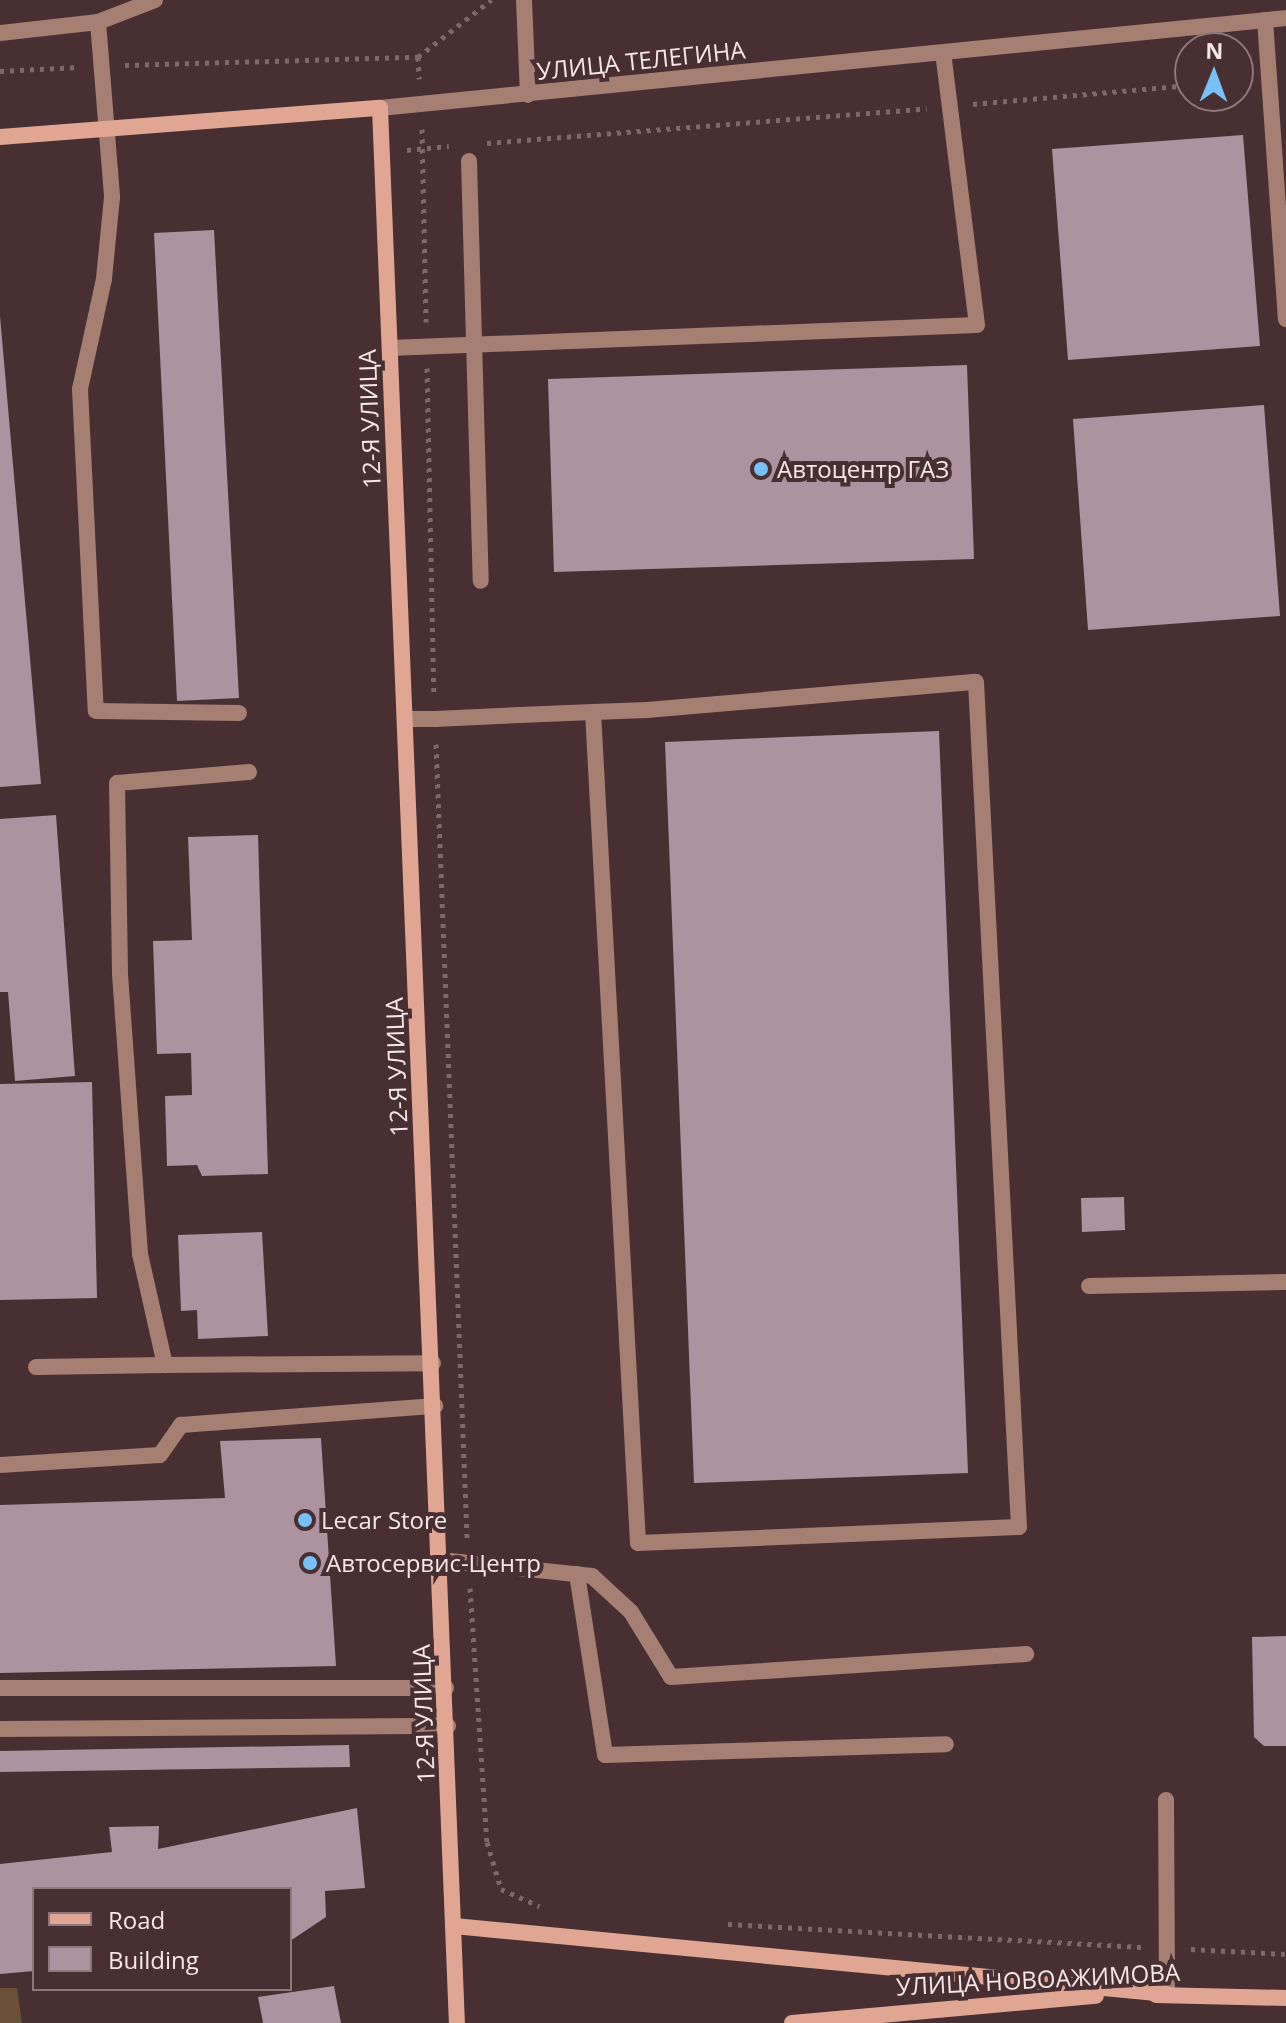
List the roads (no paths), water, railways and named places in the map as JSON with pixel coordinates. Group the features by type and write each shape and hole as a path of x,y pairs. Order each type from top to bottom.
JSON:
{"main road":[{"name":"УЛИЦА ТЕЛЕГИНА","path":"0,137 380,108"},
{"name":"12-Я УЛИЦА","path":"380,108 448,1726 457,2023"},
{"path":"454,1926 1167,1994"},
{"name":"УЛИЦА НОВОАЖИМОВА","path":"792,2023 952,2004 1167,1994 1286,1998"}],"street":[{"path":"0,33 98,22 155,0"},
{"path":"524,0 528,95"},
{"name":"УЛИЦА ТЕЛЕГИНА","path":"380,108 1286,18"},
{"path":"1265,20 1282,198 1286,319"},
{"path":"98,22 109,127 112,197 104,279 80,389 96,711 239,713"},
{"path":"390,348 977,325 943,53"},
{"path":"469,153 481,581"},
{"path":"406,719 593,712 976,682 1019,1527 638,1543 593,712"},
{"path":"165,1365 140,1254 120,974 117,783 249,772"},
{"path":"1089,1286 1286,1282"},
{"path":"36,1367 433,1363"},
{"path":"0,1465 160,1455 181,1425 435,1406"},
{"path":"441,1560 468,1568 592,1576 631,1612 671,1677 1026,1654"},
{"path":"577,1574 605,1755 946,1744"},
{"path":"0,1688 446,1688"},
{"path":"0,1729 448,1726"},
{"path":"1166,1800 1167,1994"}],"place":[{"name":"Автоцентр ГАЗ","path":"761,469"},
{"name":"Lecar Store","path":"305,1520"},
{"name":"Автосервис-Центр","path":"310,1563"}]}
